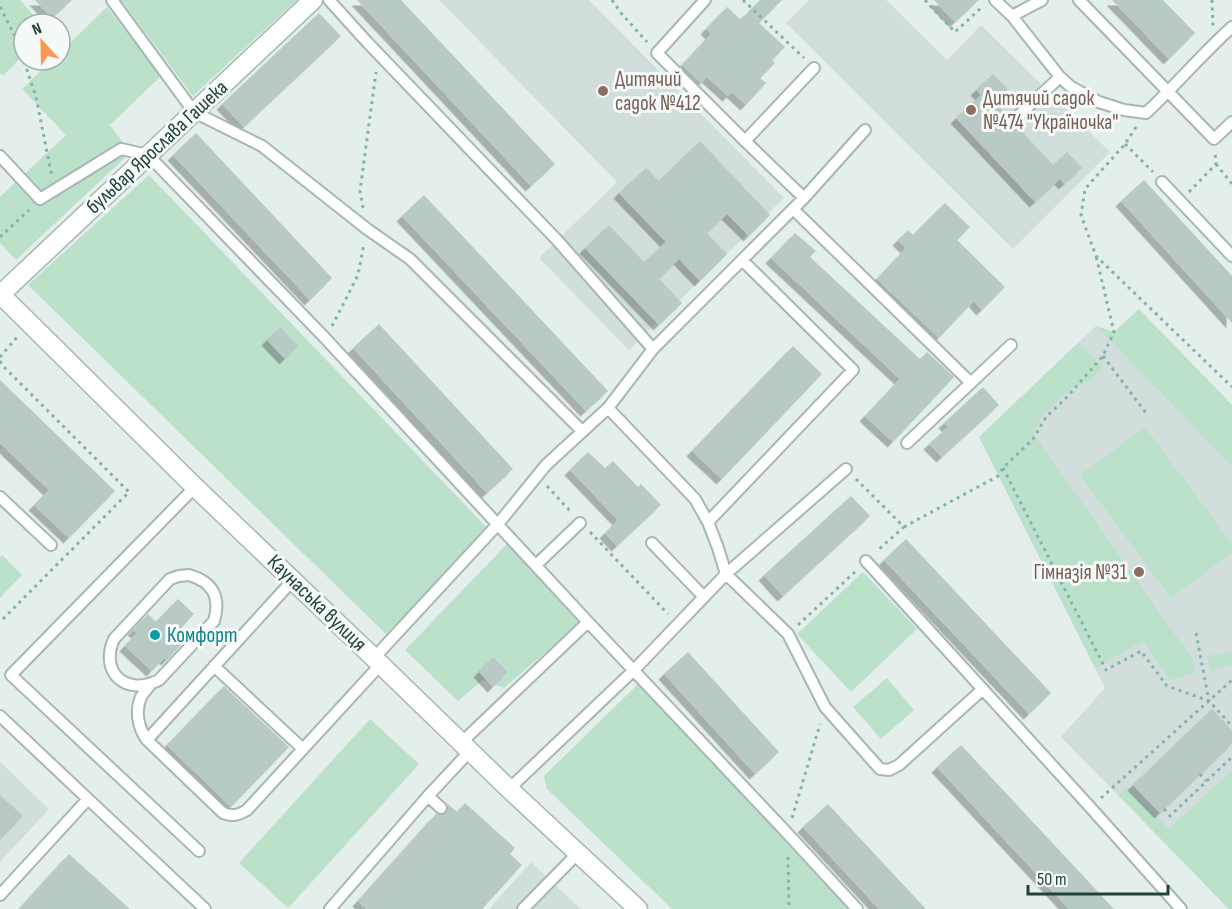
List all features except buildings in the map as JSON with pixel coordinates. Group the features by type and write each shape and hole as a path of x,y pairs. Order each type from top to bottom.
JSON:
{"street":[{"name":"бульвар Ярослава Гашека","path":"0,294 313,0"},
{"name":"Каунаська вулиця","path":"0,294 195,487 509,789 638,909"}],"lane":[{"path":"112,0 194,112 262,146 410,259 582,431"},
{"path":"329,0 557,240 652,349"},
{"path":"705,0 657,53 804,198"},
{"path":"995,0 1012,16 1060,77 1071,87 1099,102 1124,110 1146,112 1232,27"},
{"path":"1012,16 1042,0"},
{"path":"1078,0 1214,139 1232,122"},
{"path":"745,141 814,68"},
{"path":"1016,118 1060,77"},
{"path":"150,685 131,685 115,675 109,657 110,647 114,639 170,579 189,575 199,578 213,591 217,601 214,621 159,680 150,685 141,697 138,709 140,729 147,740 223,813 231,816 247,810 498,524 546,465 608,408 652,349 804,198 865,130"},
{"path":"0,156 40,199 121,149 148,155 325,338 857,909"},
{"path":"1162,182 1232,256"},
{"path":"793,209 971,383"},
{"path":"708,522 853,370 742,260"},
{"path":"907,443 1011,345"},
{"path":"608,408 695,499 708,522 726,574 788,634 825,707 880,770 889,770 899,765 982,689"},
{"path":"509,789 634,670 726,574 846,469"},
{"path":"195,487 11,675 199,851"},
{"path":"0,497 51,545"},
{"path":"536,565 580,523"},
{"path":"652,543 704,597"},
{"path":"866,561 1181,909"},
{"path":"147,740 293,580"},
{"path":"330,909 428,796 466,747 588,622"},
{"path":"214,666 303,748"},
{"path":"0,716 205,909"},
{"path":"428,796 441,808"},
{"path":"0,895 88,799"},
{"path":"523,909 578,853"}],"path":[{"path":"612,0 621,14 657,53"},
{"path":"743,0 814,68"},
{"path":"925,0 955,32 990,0"},
{"path":"1212,0 1214,43"},
{"path":"0,7 17,40 36,97 53,178"},
{"path":"325,338 358,275 368,229 360,191 377,74 367,42"},
{"path":"904,527 998,476 1003,468 1033,439 1046,417 1103,356 1114,332 1096,256 1081,215 1085,189 1125,144 1146,112"},
{"path":"1214,139 1216,164 1232,184"},
{"path":"1125,144 1162,182"},
{"path":"1180,201 1216,164"},
{"path":"0,237 40,199"},
{"path":"1096,256 1232,387"},
{"path":"0,622 129,492 3,366 0,359 18,335"},
{"path":"1103,356 1146,413"},
{"path":"1003,468 1106,670 1142,651 1167,686 1209,701 1232,726"},
{"path":"538,476 677,624"},
{"path":"1196,633 1209,701"},
{"path":"1090,807 1232,680"},
{"path":"789,909 788,833 825,707"},
{"path":"1164,809 1170,816 1232,757"},
{"path":"1200,774 1206,781"}],"shaded area":[{"name":"Дитячий садок №412","path":"439,0 589,0 784,198 629,350 539,258 617,182"},
{"name":"Дитячий садок №474 \"Україночка\"","path":"809,0 886,0 947,60 981,25 1110,152 1013,249 786,23"},
{"name":"Гімназія №31","path":"1139,309 1232,405 1232,909 1229,909 1061,737 1105,688 979,437 1096,326 1114,332"},
{"path":"0,762 49,809 0,862"},
{"path":"531,862 581,909 489,909"}],"green space":[{"path":"0,0 20,0 30,12 12,12 12,67 3,76 0,73"},
{"path":"121,0 297,0 193,96"},
{"path":"107,7 161,76 110,125 130,153 16,260 0,243 0,197 66,135 22,89 40,72 72,72 72,41"},
{"path":"149,175 490,531 388,636 28,285"},
{"path":"1139,309 1232,405 1232,466 1096,326 1114,332"},
{"path":"1078,343 1103,367 1090,381 1072,388 1042,416 1033,433 1193,660 1195,673 1170,680 1143,641 1095,668 979,437"},
{"path":"1145,427 1232,544 1232,553 1171,598 1080,475"},
{"path":"507,544 579,619 576,626 504,688 483,680 458,701 405,650"},
{"path":"2,555 22,575 0,598 0,557"},
{"path":"863,572 917,629 851,692 797,634"},
{"path":"1232,652 1232,664 1211,671 1207,656"},
{"path":"887,678 914,710 881,739 853,707"},
{"path":"637,685 648,687 851,909 672,909 547,789 544,776"},
{"path":"370,719 419,764 288,908 239,863"},
{"path":"1232,770 1232,909 1229,909 1118,795 1127,787 1169,829"}],"place":[{"name":"Дитячий садок №412","path":"603,91"},
{"name":"Дитячий садок №474 \"Україночка\"","path":"971,110"},
{"name":"Гімназія №31","path":"1139,572"},
{"name":"Комфорт","path":"155,635"}]}
